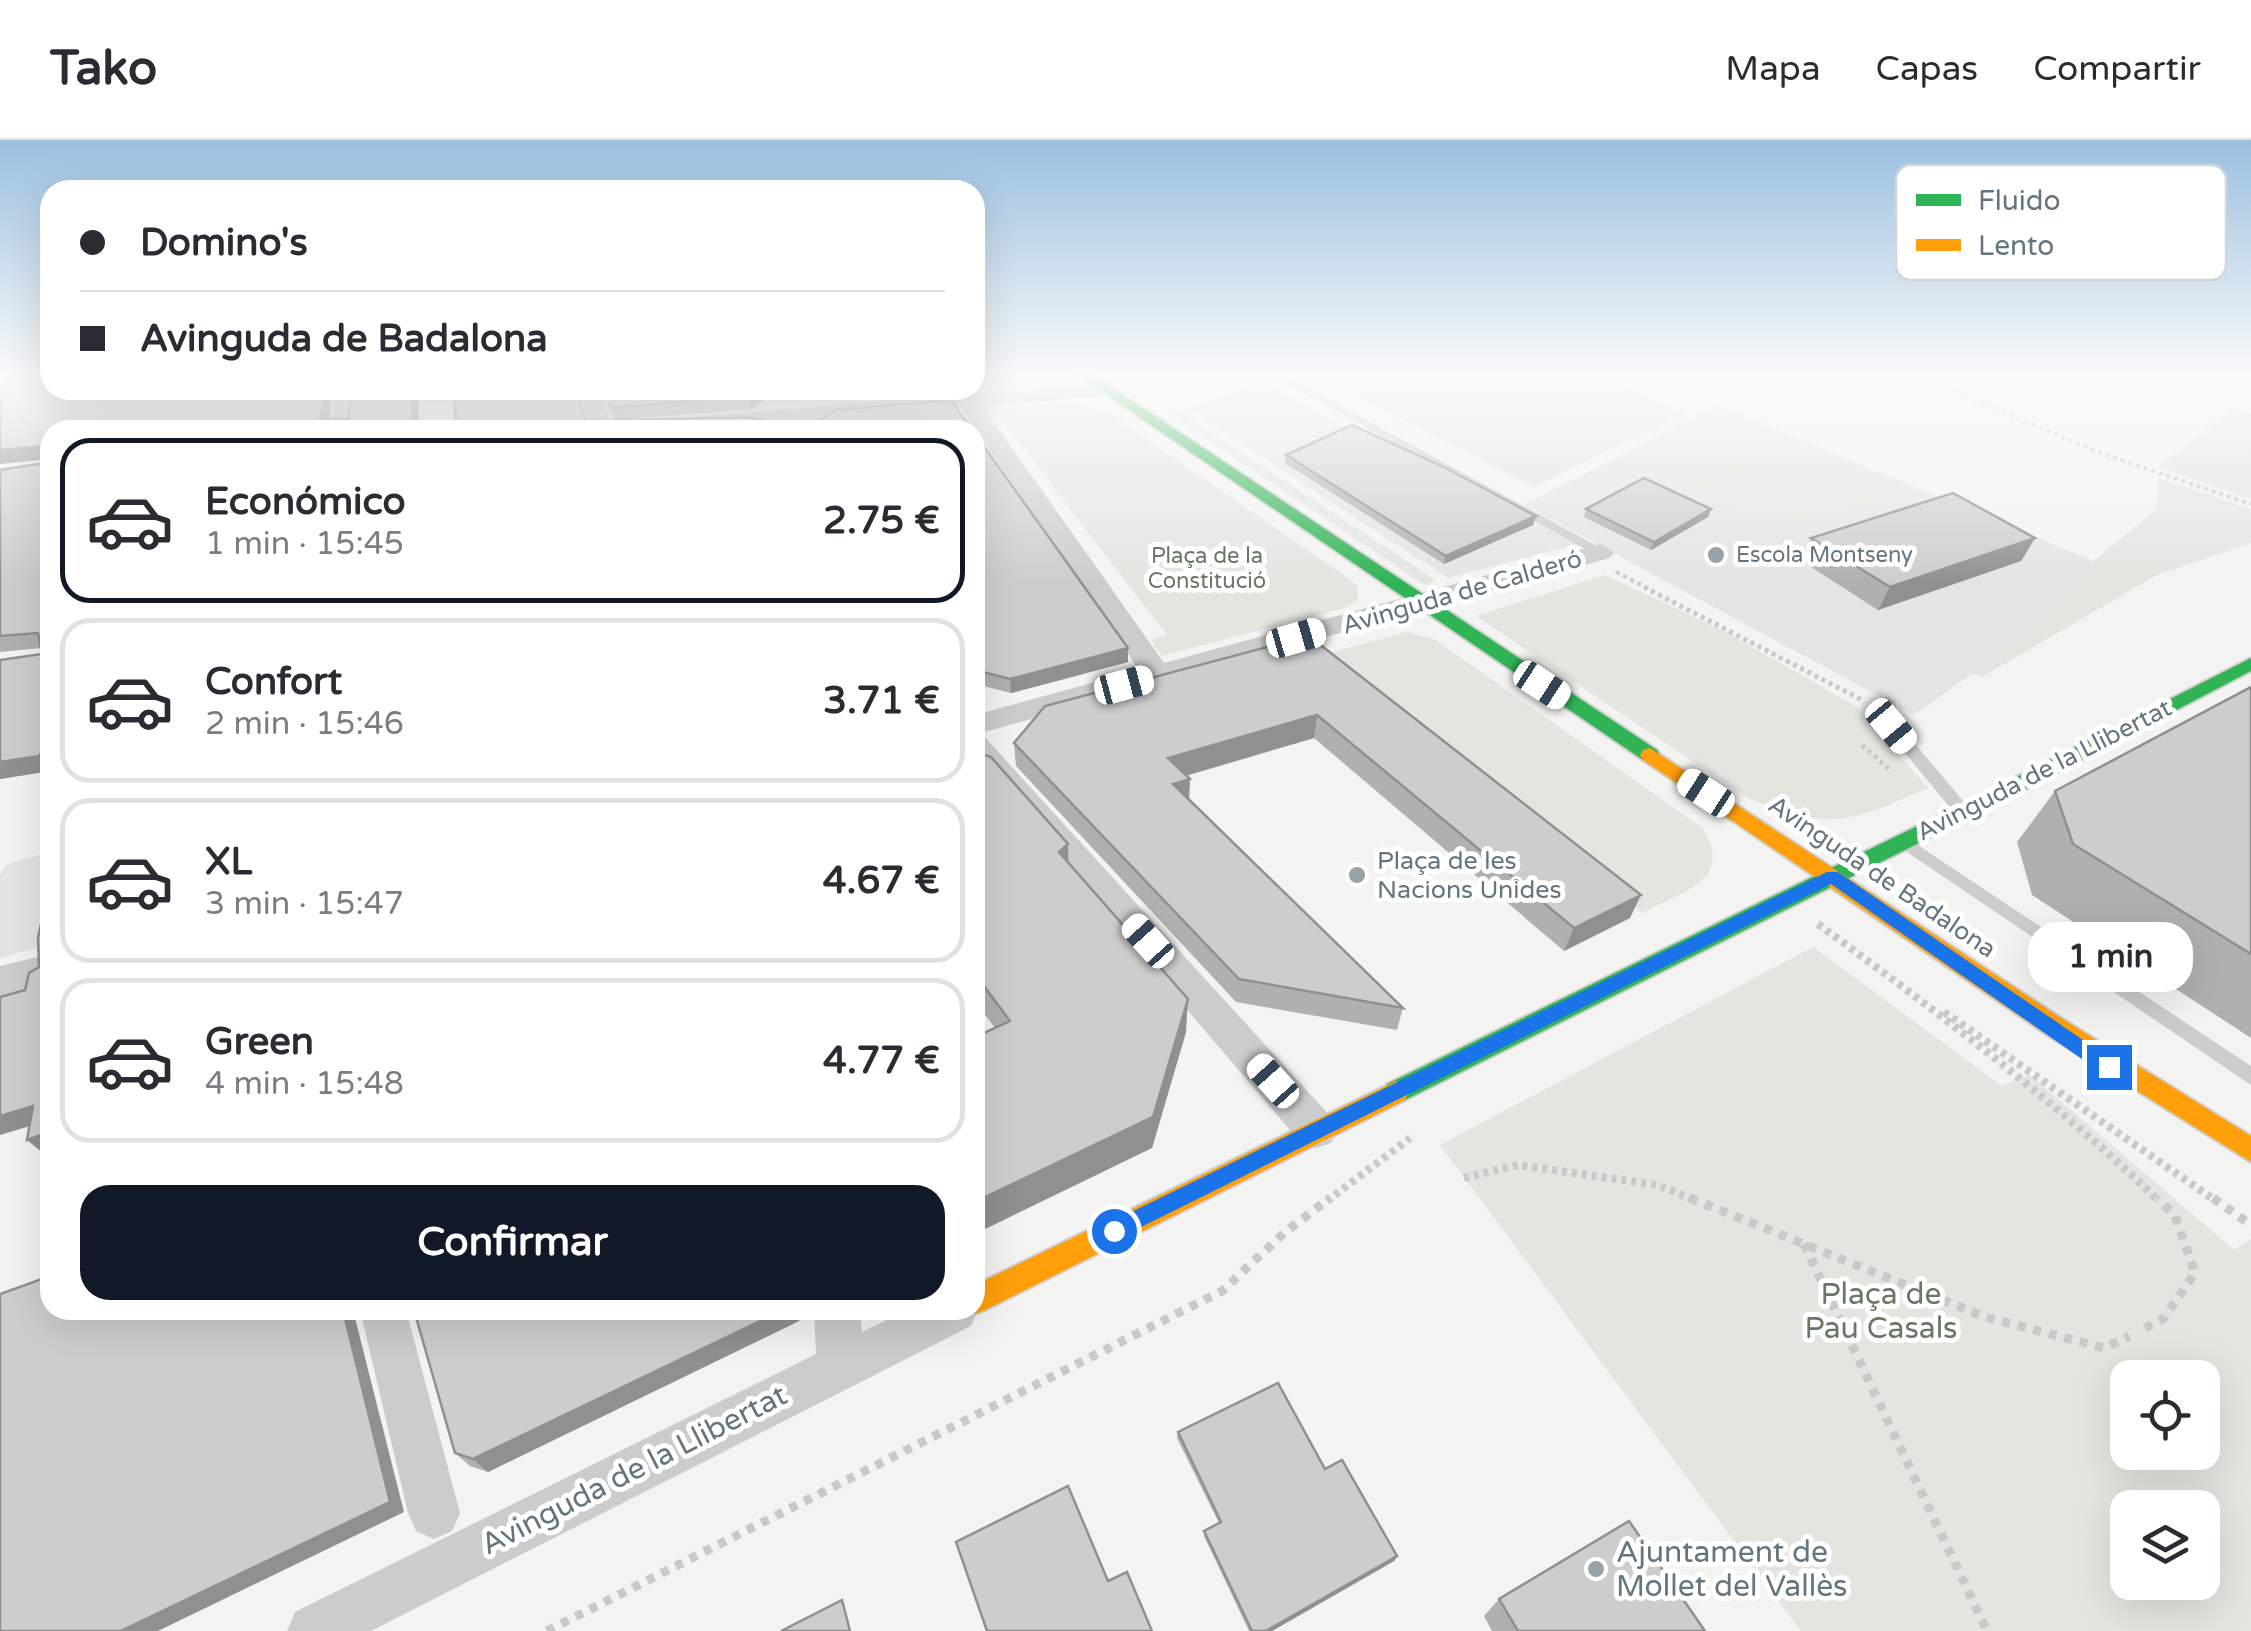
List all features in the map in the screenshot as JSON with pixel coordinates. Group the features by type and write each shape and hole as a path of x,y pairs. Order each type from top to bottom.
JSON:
{"street":[{"path":"996,444 1158,676"},
{"name":"Avinguda de Badalona","path":"1189,444 2052,1025 2251,1150"},
{"name":"Avinguda de Calderó","path":"985,721 1423,604 1607,562"},
{"name":"Avinguda de la Llibertat","path":"985,1295 2249,667"},
{"path":"985,753 1316,1130"},
{"path":"0,981 40,971"},
{"name":"Avinguda de Badalona","path":"2052,1025 2251,1174"},
{"path":"386,1320 434,1513"},
{"path":"838,1320 841,1367"},
{"name":"Avinguda de la Llibertat","path":"314,1631 936,1320"}],"lane":[{"path":"1397,444 1607,562"},
{"path":"1888,708 1891,726 1962,812"},
{"path":"1903,842 2251,1077"}],"path":[{"path":"2078,444 2251,504"},
{"path":"1607,562 1888,708"},
{"path":"1815,922 2251,1224"},
{"path":"1856,952 2101,1145 2175,1216 2196,1273 2163,1320 2146,1328"},
{"path":"547,1631 1222,1291 1284,1232 1410,1138"},
{"path":"1464,1178 1518,1165 1657,1185 1985,1318 2104,1348 2130,1336"},
{"path":"1803,1243 1987,1631"}],"shaded area":[{"path":"1241,444 1376,444 1578,544 1448,578"},
{"name":"Escola Montseny","path":"1643,444 1811,444 2093,561 2033,630 1914,715 1524,505"},
{"path":"40,855 40,947 0,958 0,875 7,864"}],"green space":[{"name":"Plaça de la Constitució","path":"1020,444 1153,444 1358,587 1358,600 1344,608 1161,656 1151,640 1167,635"},
{"path":"1213,444 1228,444 1435,580 1425,585"},
{"path":"1449,444 1624,444 1534,487"},
{"path":"1715,444 1777,444 1797,455 1723,476 1684,452"},
{"path":"2188,444 2251,444 2251,499 2158,467"},
{"path":"1673,448 1727,482 1691,492 1638,457"},
{"path":"1818,462 1879,498 1768,530 1709,492"},
{"path":"2158,478 2251,509 2251,543 2157,575 1982,677 1973,673 2033,630 2093,561 2157,509"},
{"path":"1605,575 1726,632 1857,707 1928,788 1857,816 1838,819 1799,815 1746,797 1476,616"},
{"path":"1407,632 1434,639 1701,827 1713,860 1709,872 1688,891 1642,913 1321,655"},
{"name":"Plaça de Pau Casals","path":"1813,947 2002,1086 2029,1074 2234,1250 2251,1239 2251,1631 1801,1631 1440,1145"}],"building":[{"path":"0,444 40,444 40,446 0,450"},
{"path":"1311,444 1393,444 1536,516 1446,556 1286,455"},
{"path":"985,448 1128,648 1010,679 985,673"},
{"path":"40,464 40,644 38,633 0,636 0,470"},
{"path":"1644,478 1711,509 1654,542 1586,509"},
{"path":"1953,493 2035,538 1890,587 1811,538"},
{"path":"1309,636 1641,895 1574,928 1317,715 1168,758 1190,779 1173,784 1403,1008 1239,979 1014,743 1045,706"},
{"path":"40,654 39,756 0,762 0,660"},
{"path":"2251,687 2251,954 2073,844 2055,791"},
{"path":"985,755 991,757 1068,844 1059,852 1188,999 1153,1117 985,1197 985,1032 1010,1021 985,987"},
{"path":"40,928 40,1135 27,1140 33,1106 0,1116 0,997 25,990 29,973 39,967"},
{"path":"40,1280 40,1320 345,1320 390,1502 121,1631 0,1631 0,1294"},
{"path":"417,1320 762,1320 473,1459 455,1453"},
{"path":"1278,1383 1325,1469 1342,1460 1397,1556 1266,1631 1252,1631 1204,1531 1221,1522 1178,1432"},
{"path":"1068,1486 1108,1581 1127,1572 1152,1631 987,1631 956,1542"},
{"name":"Ajuntament de Mollet del Vallès","path":"1629,1521 1705,1631 1518,1631 1499,1599"},
{"path":"842,1600 850,1631 781,1631"}],"traffic: fast":[{"path":"1187,444 1650,755"},
{"path":"1396,1092 1986,801 2251,664"}],"traffic: slow":[{"path":"1650,755 2052,1025 2251,1150"},
{"path":"985,1295 1396,1092"}],"place":[{"name":"Escola Montseny","path":"1716,555"},
{"name":"Plaça de les Nacions Unides","path":"1357,875"},
{"name":"Ajuntament de Mollet del Vallès","path":"1596,1569"}],"route":[{"path":"1114,1231 1832,876 2109,1067"}]}
